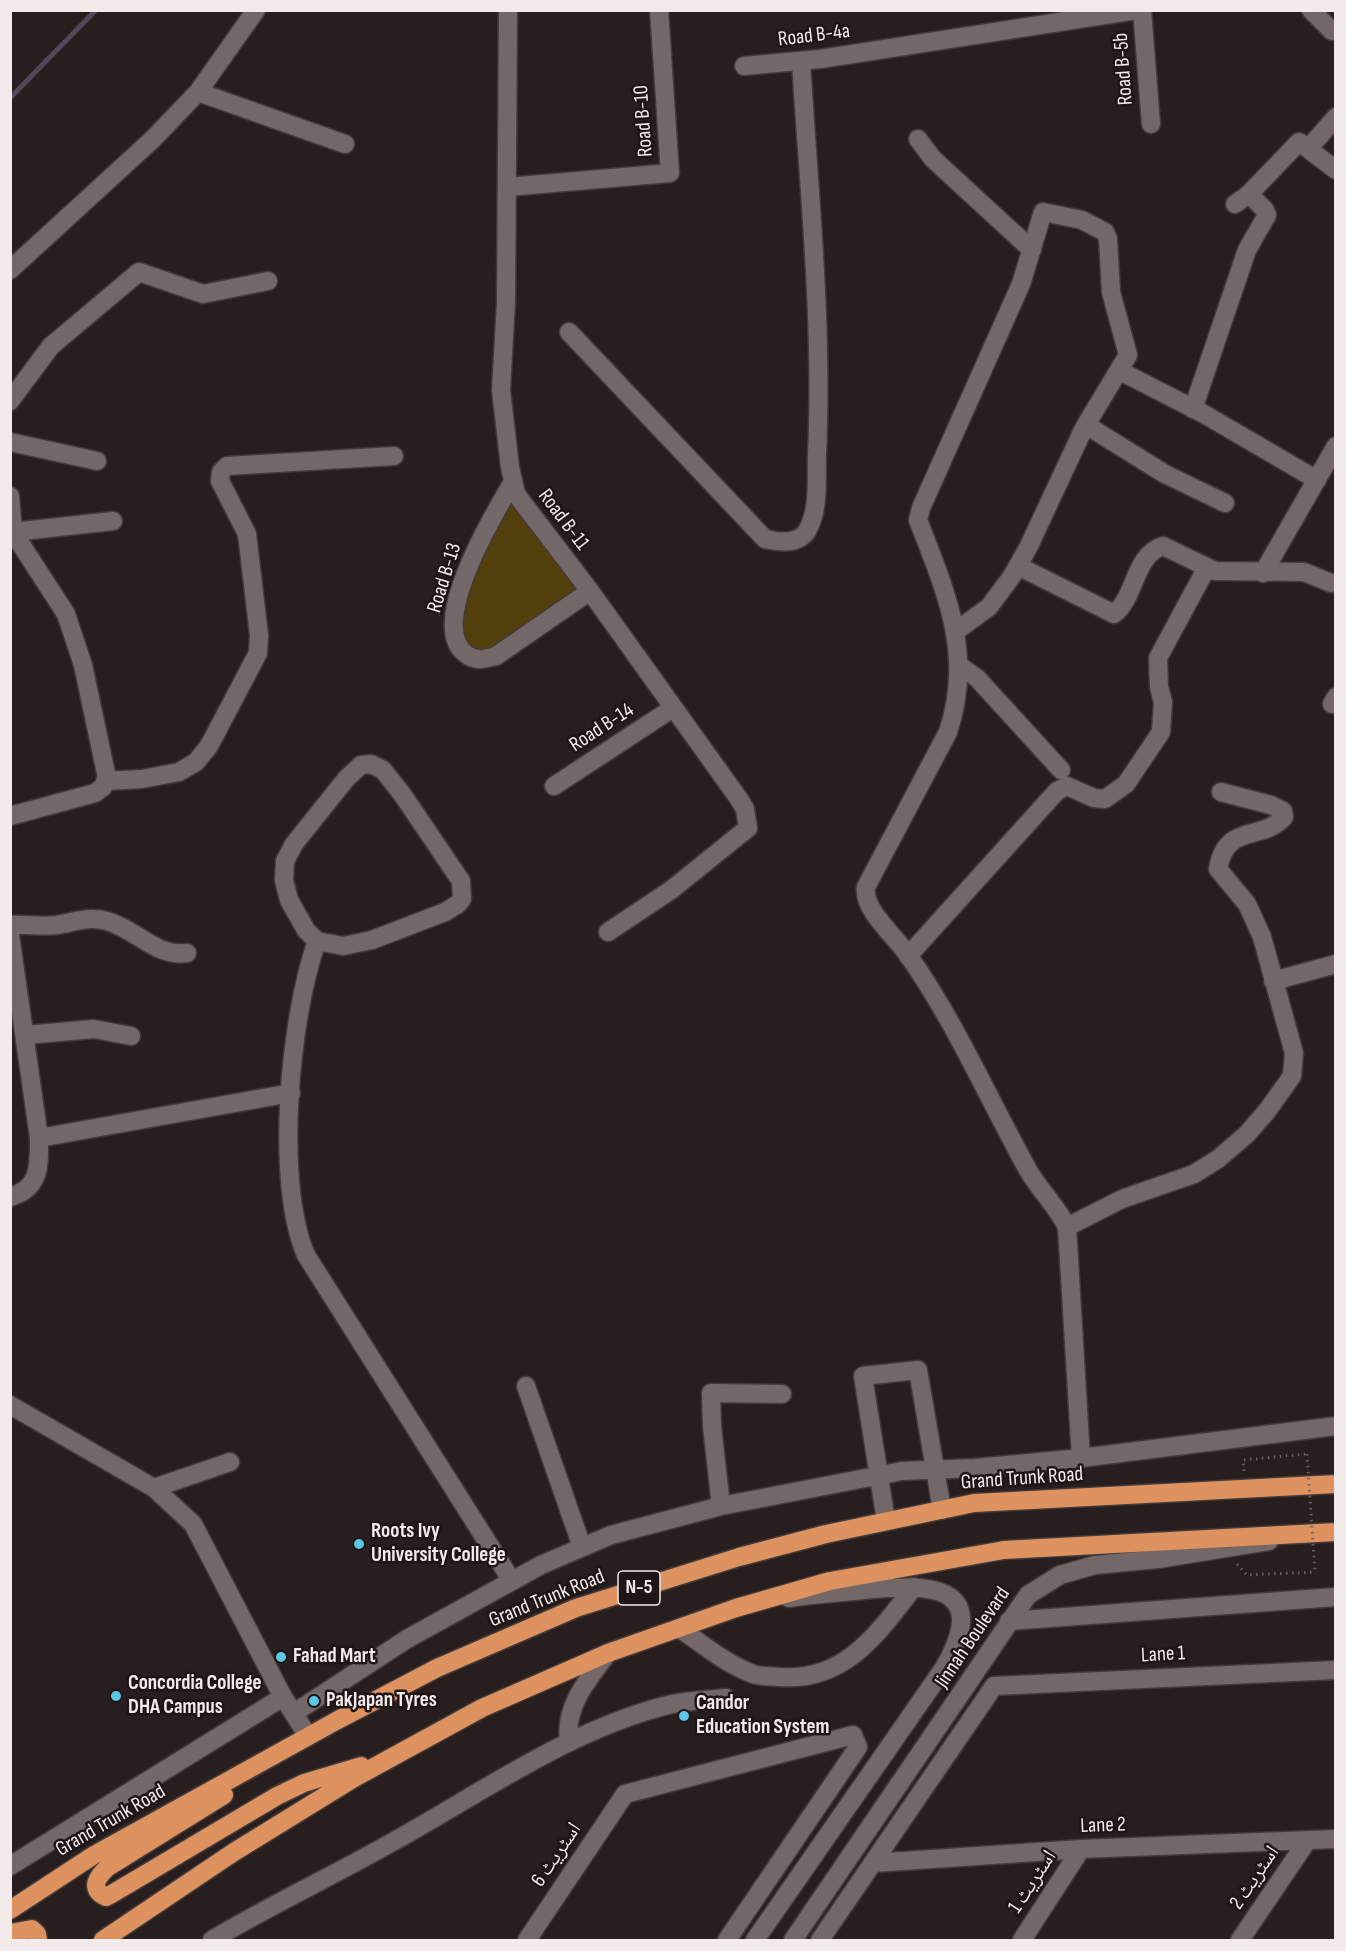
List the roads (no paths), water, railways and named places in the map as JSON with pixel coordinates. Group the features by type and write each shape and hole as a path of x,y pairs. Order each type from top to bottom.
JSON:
{"highway":[{"name":"Grand Trunk Road","path":"10,1910 94,1855 307,1737 437,1668 576,1608 739,1557 886,1521 975,1503 1335,1484"},
{"name":"N-5","path":"103,1941 234,1852 391,1758 482,1708 559,1672 736,1608 830,1581 1004,1550 1335,1532"},
{"path":"307,1737 228,1793 108,1867 97,1878 95,1886 98,1892 105,1897 110,1895 277,1796 304,1783 391,1758"},
{"path":"10,1933 32,1929 37,1934 38,1941"}],"street":[{"path":"10,270 153,139 198,92 256,10"},
{"name":"Road B-11","path":"506,10 506,302 501,390 516,494 535,522 590,591 739,799 745,809 748,828 671,890 608,932"},
{"name":"Road B-10","path":"507,187 670,172 659,10"},
{"name":"Road B-4a","path":"744,66 801,61 1137,10"},
{"name":"Road B-5b","path":"1142,10 1151,124"},
{"path":"1311,10 1332,31"},
{"path":"569,332 765,539 782,543 796,540 807,531 815,506 821,381 801,61"},
{"path":"198,92 345,144"},
{"path":"1308,149 1335,117"},
{"path":"918,139 933,159 1032,250"},
{"path":"1193,409 1247,250 1267,215 1265,210 1242,199 1299,142 1335,170"},
{"path":"956,631 996,600 1018,566 1086,424 1128,355 1111,292 1108,239 1105,232 1082,220 1043,212 1021,284 929,485 918,520 943,584 956,631 960,666 957,706 948,732 866,887 865,896 869,907 908,956 952,1023 1029,1173 1059,1212 1067,1227 1081,1458"},
{"path":"10,401 51,346 139,272 203,294 268,281"},
{"path":"1120,371 1193,409 1317,480"},
{"path":"1086,424 1171,478 1225,503"},
{"path":"10,442 97,461"},
{"path":"1263,573 1335,446"},
{"path":"10,816 95,793 105,781 142,780 179,772 196,762 209,746 258,653 259,635 246,534 220,481 221,472 227,466 394,456"},
{"name":"Road B-13","path":"513,482 483,535 467,572 454,612 453,634 460,650 482,660 496,656 590,591"},
{"path":"10,496 13,532 66,614 84,665 105,781"},
{"path":"13,532 113,521"},
{"path":"1018,566 1114,614 1124,604 1149,553 1163,546 1206,569 1263,573 1304,572 1331,583"},
{"path":"908,956 1057,791 1067,786 1094,798 1105,799 1126,784 1161,732 1163,702 1159,687 1158,658 1206,569"},
{"path":"960,666 976,678 1061,770"},
{"name":"Road B-14","path":"554,786 674,708"},
{"path":"371,764 382,771 402,794 461,881 462,899 445,912 372,940 343,946 317,941 306,930 289,900 284,880 285,861 294,844 346,779 361,765 371,764"},
{"path":"1067,1227 1122,1199 1194,1173 1235,1144 1267,1111 1292,1076 1294,1053 1262,937 1252,912 1218,868 1220,858 1233,840 1279,823 1284,817 1283,811 1271,805 1221,792"},
{"path":"10,926 56,925 77,919 94,918 125,927 162,952 173,955 187,953"},
{"path":"10,935 39,1138 39,1172 21,1194 10,1197"},
{"path":"317,941 308,968 298,1028 291,1093 288,1149 294,1217 306,1255 512,1581"},
{"path":"1273,981 1335,964"},
{"path":"25,1035 94,1029 131,1036"},
{"path":"39,1138 291,1093"},
{"path":"886,1521 862,1376 918,1370 933,1470 942,1510"},
{"path":"526,1386 582,1547"},
{"path":"722,1506 712,1426 711,1393 782,1394"},
{"path":"10,1406 154,1488 193,1524 307,1737"},
{"path":"294,1713 407,1639 512,1581 611,1534 722,1506 878,1476 1081,1458 1335,1426"},
{"path":"154,1488 230,1462"},
{"name":"Jinnah Boulevard","path":"793,1941 1028,1595 1060,1575 1095,1565 1224,1550 1303,1534"},
{"path":"679,1628 724,1658 754,1674 800,1678 836,1668 875,1636 914,1587"},
{"name":"Jinnah Boulevard","path":"736,1608 796,1597 914,1587 940,1589 960,1610 958,1641 944,1668 755,1941"},
{"path":"1009,1621 1335,1597"},
{"path":"569,1742 568,1718 576,1699 608,1653"},
{"name":"Lane 1","path":"873,1863 993,1686 1335,1670"},
{"path":"10,1866 284,1697"},
{"path":"213,1941 276,1902 341,1871 569,1742 624,1719 674,1704 726,1698"},
{"name":"اسٹریٹ 6","path":"527,1941 625,1794 853,1735 858,1746 727,1941"},
{"path":"885,1754 920,1755"},
{"name":"Lane 2","path":"873,1863 1081,1849 1335,1839"},
{"name":"اسٹریٹ 2","path":"1240,1941 1307,1841"},
{"name":"اسٹریٹ 1","path":"1022,1941 1081,1849"},
{"path":"820,1941 873,1863"}],"waterway":[{"path":"10,98 96,10"}],"place":[{"name":"Roots Ivy University College","path":"359,1544"},
{"name":"Fahad Mart","path":"281,1657"},
{"name":"Concordia College DHA Campus","path":"116,1696"},
{"name":"PakJapan Tyres","path":"314,1701"},
{"name":"Candor Education System","path":"684,1716"}]}
